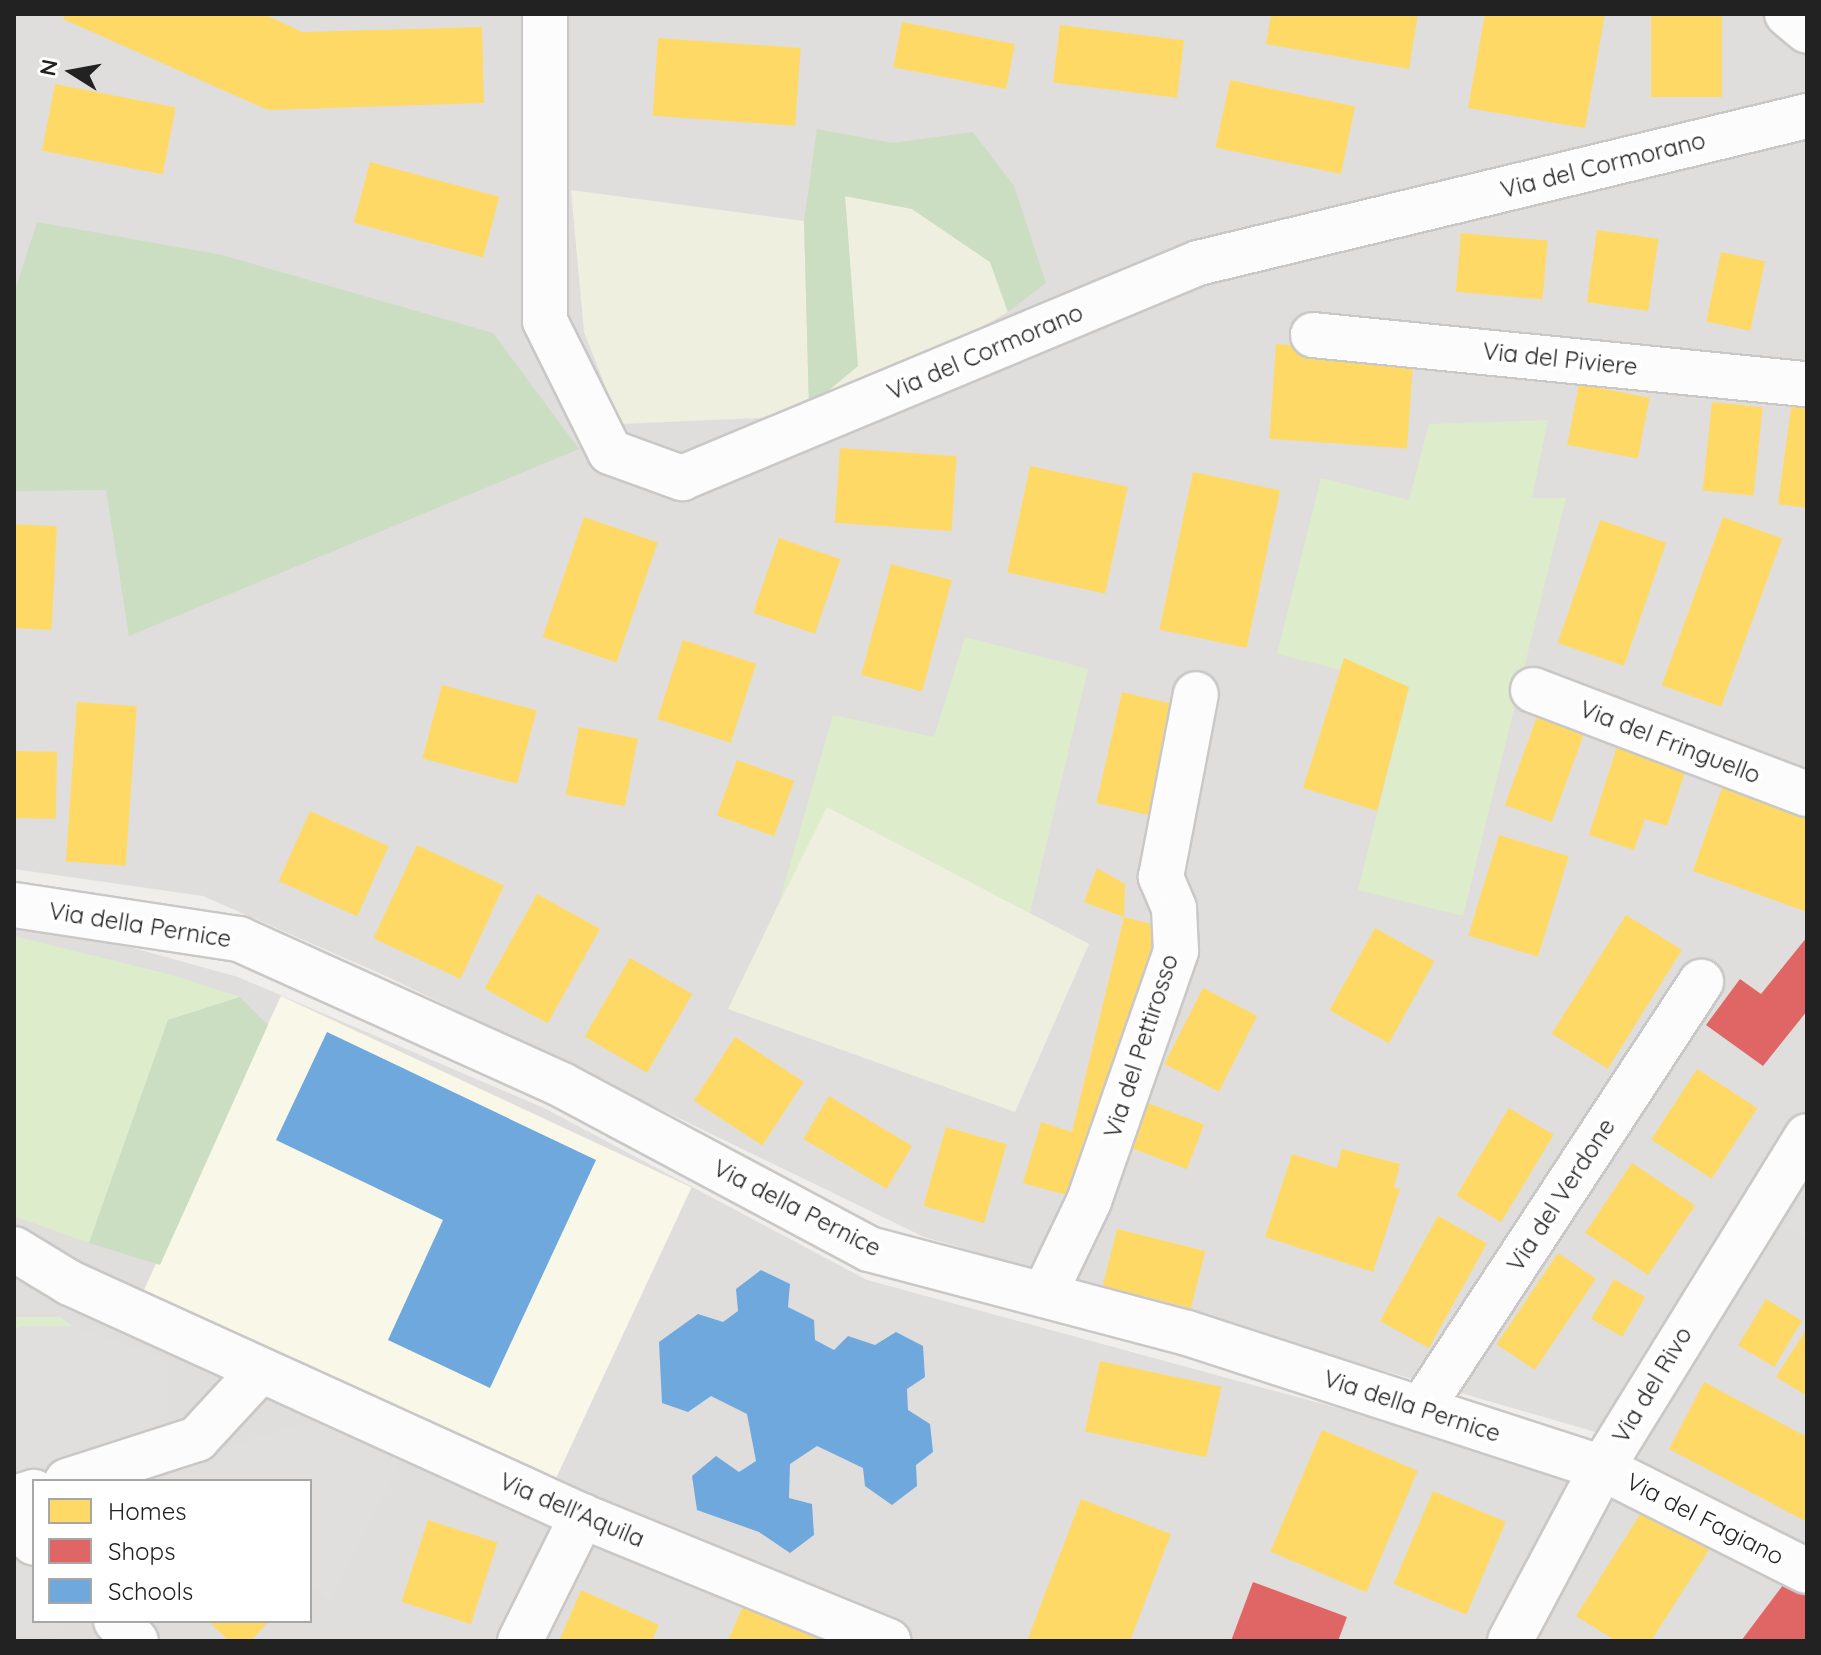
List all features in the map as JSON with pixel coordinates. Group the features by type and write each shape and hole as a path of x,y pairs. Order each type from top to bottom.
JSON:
{"street":[{"name":"Via del Cormorano","path":"545,14 545,321 610,452 682,478 1198,263 1807,116"},
{"path":"1787,14 1807,31"},
{"name":"Via del Piviere","path":"1313,335 1807,384"},
{"name":"Via del Fringuello","path":"1533,690 1807,794"},
{"name":"Via del Pettirosso","path":"1044,1295 1089,1201 1176,951 1174,908 1161,877 1196,694"},
{"name":"Via della Pernice","path":"14,905 239,939 562,1085 869,1249 1187,1333 1602,1468"},
{"name":"Via del Verdone","path":"1421,1409 1701,982"},
{"name":"Via del Rivo","path":"1510,1641 1602,1468 1807,1136"},
{"name":"Via dell'Aquila","path":"14,1249 89,1292 582,1516 888,1641"},
{"path":"14,1287 89,1292"},
{"path":"73,1479 197,1439 260,1371"},
{"name":"Via del Fagiano","path":"1602,1468 1807,1571"},
{"path":"520,1641 582,1516"},
{"path":"14,1523 32,1541"},
{"path":"118,1623 136,1641"}],"shaded area":[{"path":"14,14 1807,14 1807,1641 1533,1641 1640,1445 924,1237 388,977 203,896 14,869"},
{"path":"14,915 238,977 544,1108 867,1280 1584,1475 1491,1641 14,1641"},
{"path":"281,996 692,1187 554,1482 144,1291"},
{"path":"1807,1195 1807,1239 1786,1225"},
{"path":"21,1326 73,1326 161,1357 161,1433 14,1473 14,1331"},
{"path":"322,1418 405,1453 328,1601 312,1587 312,1479 122,1479"},
{"path":"14,1554 32,1569 32,1623 63,1623 44,1641 14,1641"}],"green space":[{"path":"817,129 892,143 973,132 1014,186 1046,283 1008,312 990,262 912,209 845,196 858,366 809,407 804,221"},
{"path":"571,190 804,221 809,406 857,366 845,196 912,209 990,262 1008,312 899,373 806,416 620,424 584,332"},
{"path":"37,222 222,255 493,333 579,449 129,636 106,490 14,491 14,294"},
{"path":"1548,420 1532,498 1566,498 1463,916 1358,890 1409,687 1277,654 1321,478 1409,500 1429,424"},
{"path":"965,637 1088,669 1030,913 827,807 778,906 833,715 934,737"},
{"path":"826,806 1089,944 1015,1112 728,1009"},
{"path":"14,936 172,975 240,997 168,1020 89,1243 14,1216"},
{"path":"240,997 268,1025 160,1265 89,1243 168,1020"},
{"path":"14,1317 60,1317 73,1326 21,1326 14,1331"}],"building: Homes":[{"path":"65,14 264,14 302,32 482,27 484,103 268,110 63,19"},
{"path":"1271,14 1418,14 1409,69 1266,44"},
{"path":"1485,14 1605,14 1585,128 1468,108"},
{"path":"1651,14 1722,14 1722,97 1651,97"},
{"path":"902,22 1015,44 1006,89 893,67"},
{"path":"1060,25 1184,40 1177,98 1053,83"},
{"path":"658,38 801,48 795,126 653,116"},
{"path":"1230,80 1355,107 1341,174 1216,147"},
{"path":"55,84 176,107 163,174 42,151"},
{"path":"370,162 499,197 483,258 354,223"},
{"path":"1597,230 1658,239 1648,311 1587,302"},
{"path":"1461,233 1548,241 1543,299 1456,292"},
{"path":"1721,252 1765,261 1750,331 1706,321"},
{"path":"1276,344 1414,354 1407,448 1269,439"},
{"path":"1579,384 1650,398 1638,459 1567,445"},
{"path":"1792,401 1807,402 1807,508 1778,504"},
{"path":"1712,402 1763,407 1753,496 1703,491"},
{"path":"840,448 957,456 951,531 835,523"},
{"path":"1030,466 1128,487 1105,593 1007,573"},
{"path":"1193,472 1280,491 1247,648 1160,629"},
{"path":"584,517 658,542 616,662 543,637"},
{"path":"1723,517 1782,539 1721,707 1662,685"},
{"path":"1600,520 1666,543 1624,666 1558,643"},
{"path":"14,524 57,526 51,630 14,628"},
{"path":"779,538 840,559 815,634 753,613"},
{"path":"891,564 952,580 922,691 861,675"},
{"path":"683,640 756,664 731,743 657,719"},
{"path":"1344,658 1409,687 1377,811 1303,788"},
{"path":"442,685 537,710 517,784 422,758"},
{"path":"1122,692 1175,704 1149,815 1096,803"},
{"path":"77,702 137,706 126,866 66,862"},
{"path":"1539,711 1586,728 1552,822 1505,805"},
{"path":"579,727 638,738 625,806 566,795"},
{"path":"1618,743 1687,766 1667,826 1645,819 1634,850 1589,835"},
{"path":"14,751 57,752 56,819 14,818"},
{"path":"737,760 794,781 774,836 717,815"},
{"path":"1724,782 1807,812 1807,912 1693,871"},
{"path":"310,811 389,846 357,916 279,881"},
{"path":"1499,835 1569,856 1538,957 1468,935"},
{"path":"417,845 504,886 460,979 373,938"},
{"path":"1097,868 1125,884 1124,917 1084,902"},
{"path":"537,894 600,929 548,1023 485,988"},
{"path":"1626,915 1682,950 1608,1069 1552,1034"},
{"path":"1124,917 1167,928 1084,1200 1023,1183 1041,1122 1072,1132"},
{"path":"1375,928 1434,961 1389,1043 1329,1010"},
{"path":"630,958 692,994 647,1073 584,1037"},
{"path":"1203,988 1257,1016 1219,1091 1164,1064"},
{"path":"735,1037 804,1082 762,1145 694,1101"},
{"path":"1697,1069 1757,1108 1712,1179 1651,1139"},
{"path":"829,1096 912,1146 886,1189 803,1139"},
{"path":"1148,1103 1204,1125 1187,1169 1131,1148"},
{"path":"1509,1108 1554,1135 1501,1222 1456,1195"},
{"path":"946,1127 1007,1144 984,1223 923,1206"},
{"path":"1342,1149 1400,1164 1394,1187 1400,1189 1373,1272 1265,1237 1292,1154 1337,1168"},
{"path":"1632,1163 1695,1205 1648,1275 1585,1233"},
{"path":"1438,1216 1487,1243 1429,1348 1380,1321"},
{"path":"1117,1229 1205,1251 1191,1308 1103,1286"},
{"path":"1558,1253 1596,1279 1535,1370 1496,1344"},
{"path":"1614,1279 1645,1297 1622,1337 1591,1319"},
{"path":"1766,1299 1802,1321 1774,1367 1738,1345"},
{"path":"1807,1328 1807,1396 1776,1377"},
{"path":"1100,1361 1221,1387 1206,1457 1085,1431"},
{"path":"1704,1382 1807,1437 1807,1522 1669,1449"},
{"path":"1322,1430 1418,1471 1366,1592 1270,1552"},
{"path":"1433,1491 1506,1522 1466,1615 1394,1584"},
{"path":"1081,1499 1171,1534 1130,1641 1027,1641"},
{"path":"1644,1508 1709,1550 1651,1641 1616,1641 1576,1616"},
{"path":"428,1520 497,1543 471,1624 401,1602"},
{"path":"581,1590 659,1625 652,1641 559,1641"},
{"path":"745,1601 837,1641 728,1641"},
{"path":"210,1623 267,1623 251,1641 229,1641"}],"building: Shops":[{"path":"1807,937 1807,1011 1763,1066 1706,1025 1740,979 1761,994"},
{"path":"1786,1581 1807,1597 1807,1641 1741,1641"},
{"path":"1253,1582 1347,1617 1338,1641 1231,1641"}],"building: Schools":[{"path":"327,1032 596,1160 490,1388 388,1340 443,1220 276,1140"},
{"path":"761,1270 790,1284 788,1307 814,1320 815,1340 834,1350 848,1336 875,1345 896,1332 923,1346 925,1377 907,1389 908,1410 930,1424 933,1452 916,1465 917,1486 892,1505 865,1486 863,1468 817,1446 790,1464 789,1498 812,1504 814,1535 790,1553 759,1532 697,1510 692,1476 716,1456 739,1472 756,1461 747,1414 711,1396 688,1412 662,1403 659,1342 698,1314 723,1322 738,1311 736,1289"}]}
